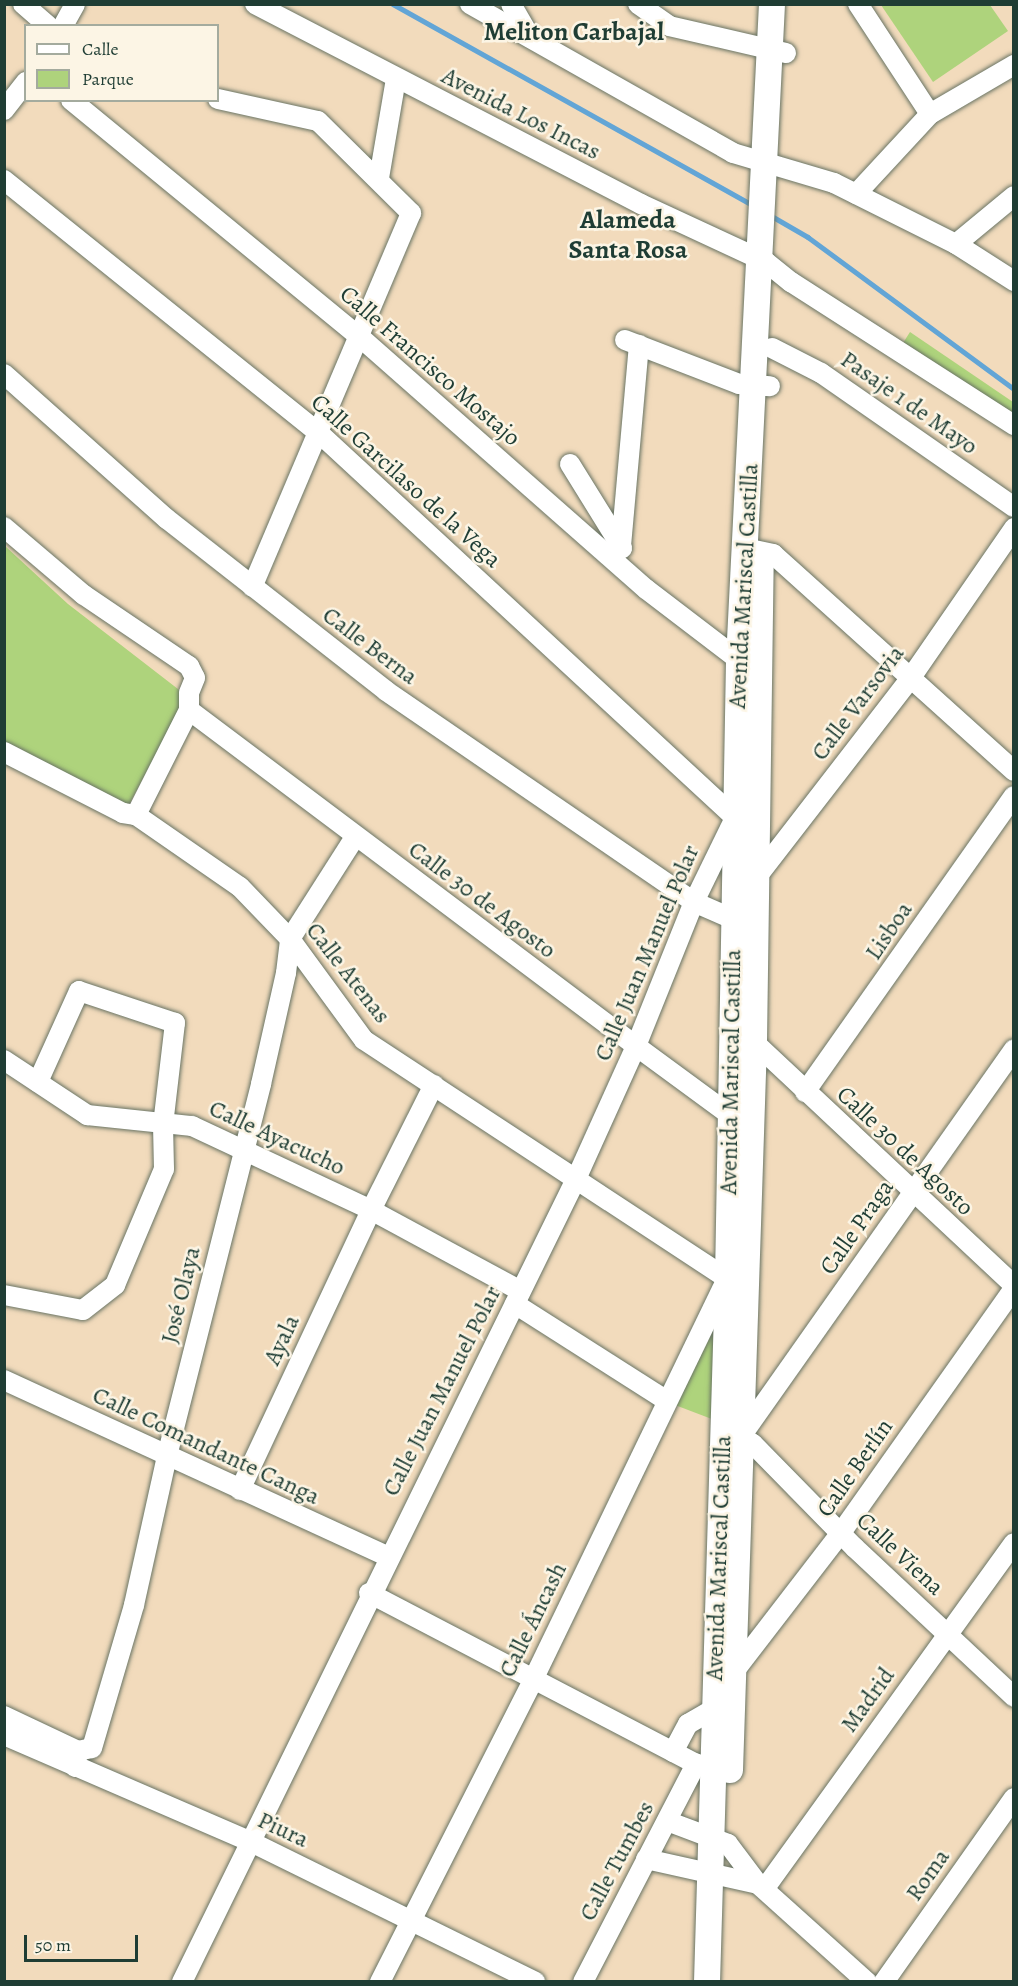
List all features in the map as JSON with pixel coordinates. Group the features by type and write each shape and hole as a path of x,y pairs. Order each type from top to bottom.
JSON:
{"main road":[{"path":"772,4 779,52"},
{"path":"779,52 787,4"},
{"name":"Avenida Mariscal Castilla","path":"743,1041 734,910 735,818 748,660 763,387 766,262 779,52"},
{"name":"Avenida Mariscal Castilla","path":"763,387 772,348 766,262"},
{"name":"Avenida Mariscal Castilla","path":"713,1767 733,1673 733,1431 743,1041 757,878 748,660"},
{"name":"Avenida Mariscal Castilla","path":"707,1982 719,1873 720,1843 713,1767 714,1709 733,1431"},
{"name":"Avenida Mariscal Castilla","path":"719,1873 724,1982"}],"street":[{"path":"23,4 46,24"},
{"name":"Avenida Los Incas","path":"255,4 641,204 766,262 791,282 1014,425"},
{"path":"470,4 733,153 771,177 812,174 956,244 1014,281"},
{"path":"511,4 533,41"},
{"path":"638,4 669,26 779,52"},
{"path":"858,4 930,114"},
{"path":"856,194 930,114 1014,65"},
{"path":"380,178 396,79"},
{"path":"4,110 24,85"},
{"path":"219,99 318,121 380,178 411,213 252,587"},
{"name":"Calle Francisco Mostajo","path":"73,102 360,337 646,589 748,660"},
{"name":"Calle Garcilaso de la Vega","path":"4,180 319,433 757,839"},
{"path":"956,244 1014,196"},
{"path":"621,546 632,343 763,387"},
{"name":"Pasaje 1 de Mayo","path":"772,348 821,373 1014,507"},
{"name":"Calle Berna","path":"4,374 167,519 386,691 694,902 734,910"},
{"path":"570,464 646,589"},
{"path":"4,527 84,595 189,666 195,678 189,693 189,710 136,815"},
{"name":"Calle Varsovia","path":"734,910 912,676 1014,528"},
{"path":"754,549 773,554 912,676 1014,771"},
{"name":"Calle 30 de Agosto","path":"189,710 636,1046 741,1115"},
{"name":"Calle Atenas","path":"4,752 123,813 136,815 240,887 290,939 364,1040 576,1179 737,1280"},
{"name":"Lisboa","path":"805,1092 1014,796"},
{"name":"Calle Juan Manuel Polar","path":"182,1982 369,1593 576,1179 636,1046 694,902 735,818"},
{"name":"José Olaya","path":"76,1759 92,1749 134,1605 167,1456 284,985 290,939 355,837"},
{"path":"4,1295 83,1310 115,1285 164,1169 163,1125 175,1023 79,991 38,1082"},
{"name":"Calle 30 de Agosto","path":"743,1041 805,1092 1014,1286"},
{"name":"Calle Praga","path":"733,1431 913,1194 1014,1049"},
{"name":"Calle Ayacucho","path":"4,1060 87,1115 163,1125 192,1126 243,1149 371,1210 518,1298"},
{"name":"Ayala","path":"240,1490 371,1210 434,1086"},
{"name":"Calle Áncash","path":"380,1982 533,1680 667,1401 737,1280"},
{"name":"Calle Berlín","path":"733,1673 840,1534 1014,1286"},
{"path":"518,1298 667,1401"},
{"name":"Calle Comandante Canga","path":"4,1380 388,1557"},
{"name":"Calle Viena","path":"733,1431 1014,1697"},
{"name":"Madrid","path":"762,1886 1014,1543"},
{"path":"369,1593 673,1752 713,1767"},
{"path":"673,1752 688,1724 714,1709"},
{"name":"Piura","path":"4,1716 76,1759 412,1919 535,1982"},
{"name":"Piura","path":"4,1735 76,1759"},
{"name":"Calle Tumbes","path":"583,1982 667,1821 713,1767"},
{"name":"Roma","path":"884,1982 1014,1798"},
{"path":"667,1821 720,1843 762,1886 867,1982"},
{"path":"646,1858 719,1873 762,1886"}],"green space":[{"path":"881,5 990,5 1008,31 933,82"},
{"path":"910,332 1013,402 1013,417 903,343"},
{"path":"5,546 68,604 187,696 125,812 5,747"},
{"path":"715,1325 717,1421 675,1405"}],"waterway":[{"path":"393,4 752,205"},
{"path":"770,215 808,237 1014,389"}],"district":[{"name":"Meliton Carbajal","path":"574,32"},
{"name":"Alameda Santa Rosa","path":"628,235"}]}
